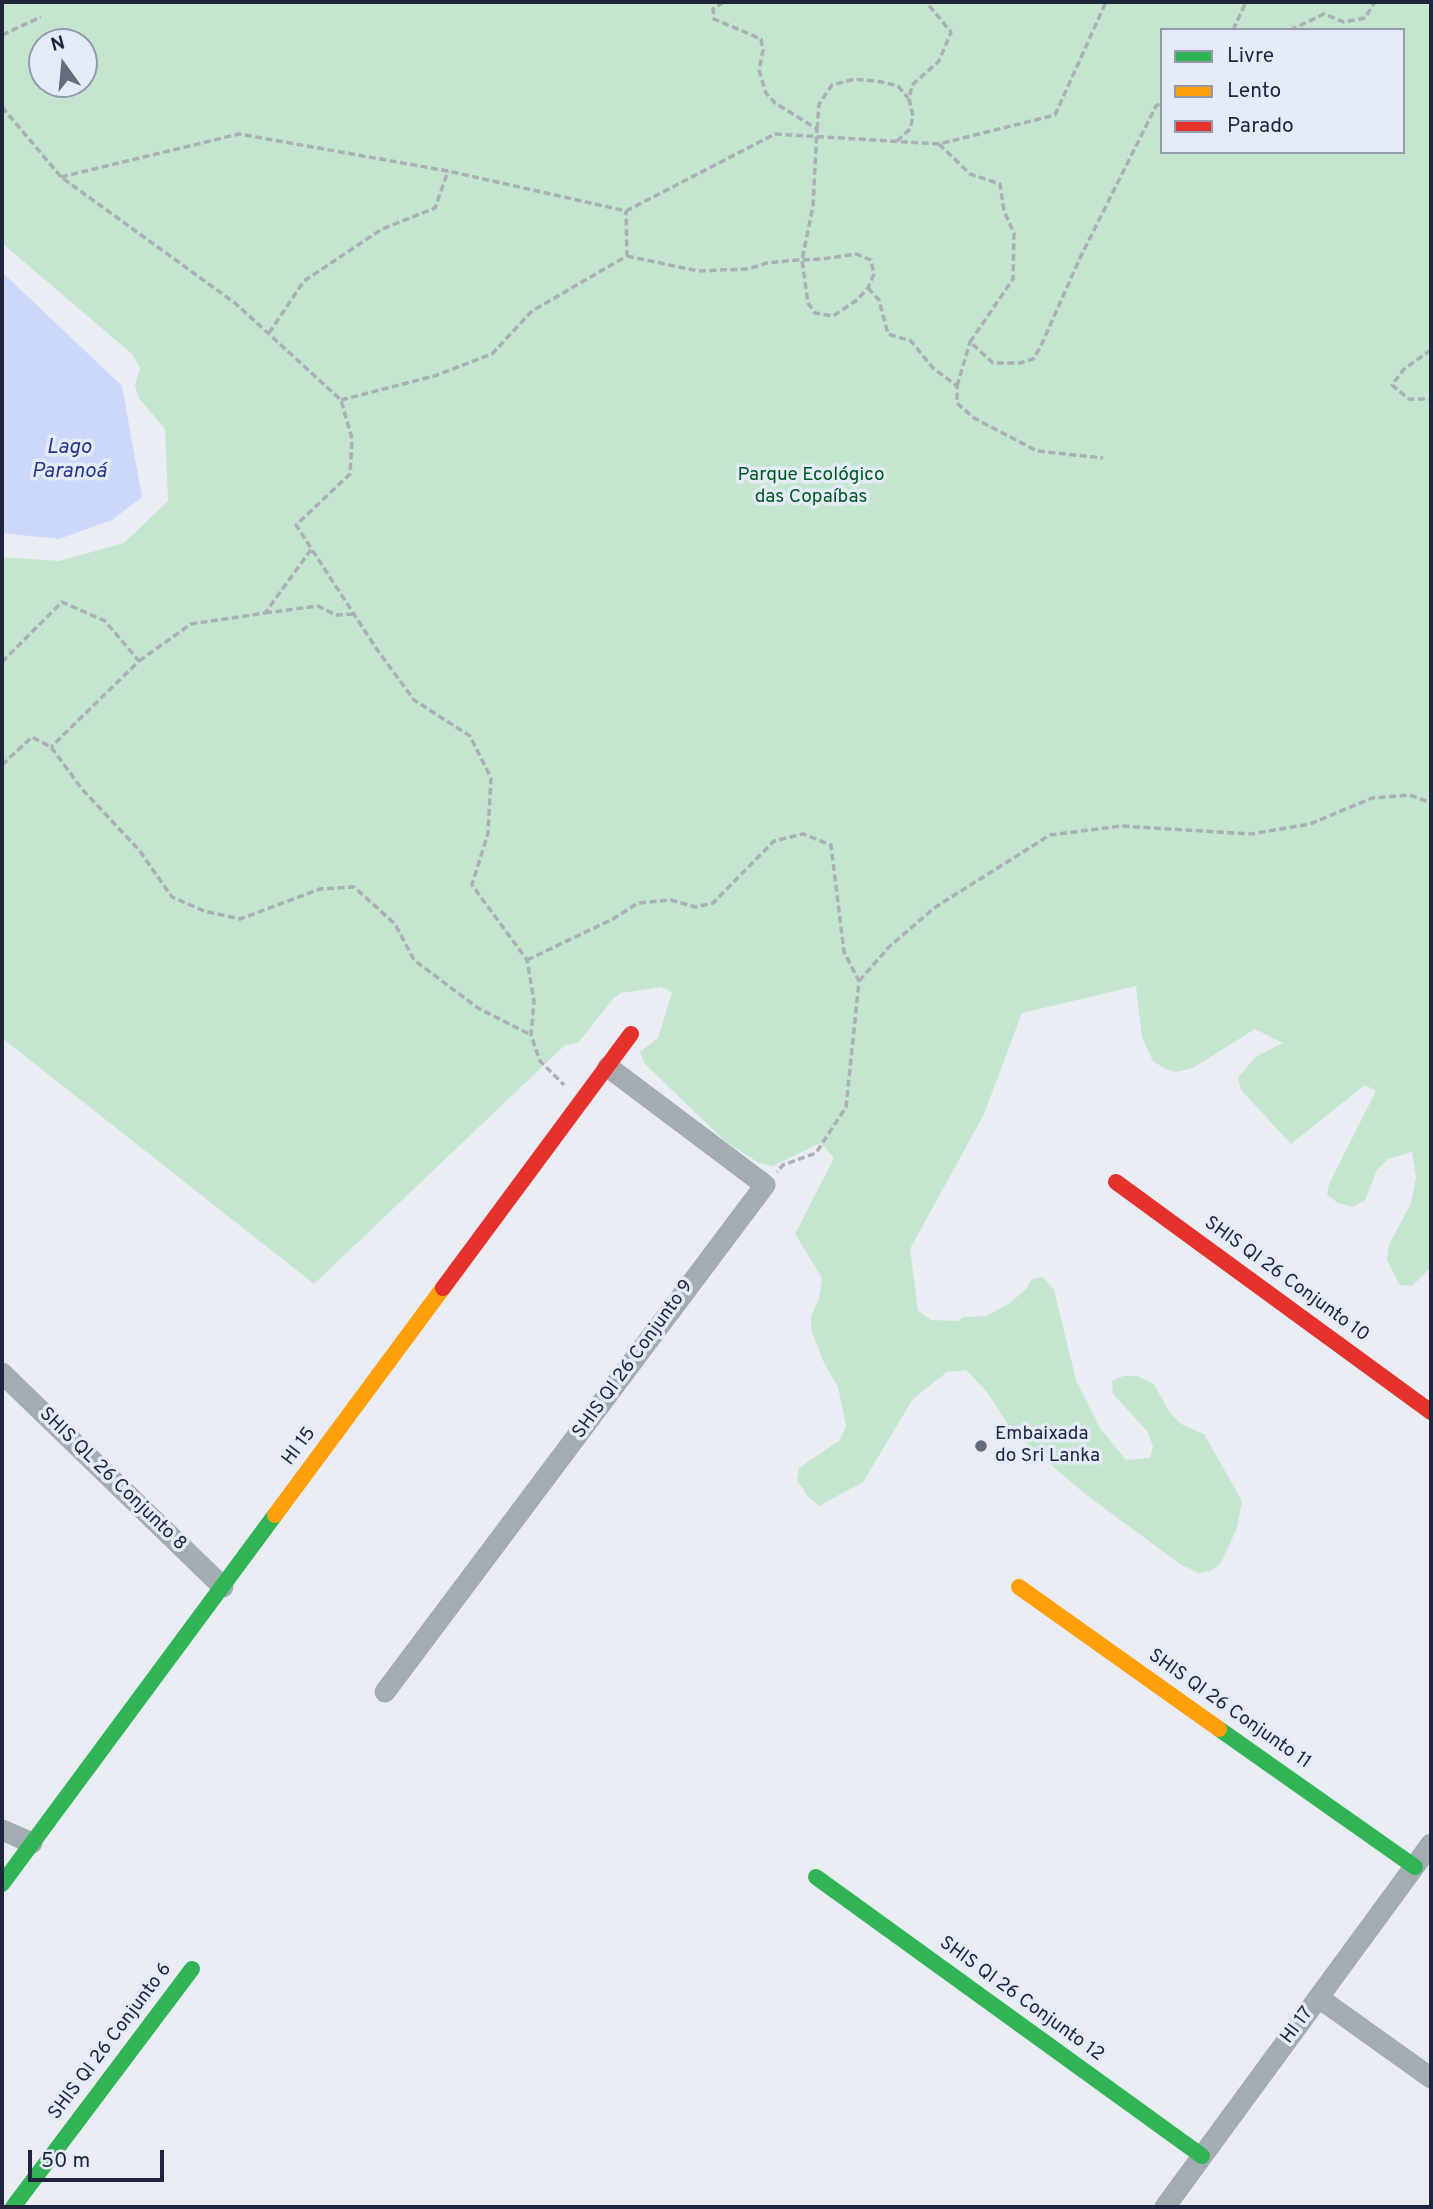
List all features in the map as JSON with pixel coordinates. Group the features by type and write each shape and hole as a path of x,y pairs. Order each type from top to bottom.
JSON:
{"street":[{"name":"HI 15","path":"2,1884 631,1034"},
{"path":"608,1067 765,1185"},
{"name":"SHIS QI 26 Conjunto 10","path":"1116,1182 1431,1412"},
{"name":"SHIS QI 26 Conjunto 9","path":"385,1692 765,1185"},
{"name":"SHIS QL 26 Conjunto 8","path":"2,1373 223,1587"},
{"name":"SHIS QI 26 Conjunto 11","path":"1019,1587 1415,1867"},
{"path":"2,1830 32,1843"},
{"name":"HI 17","path":"1165,2207 1431,1844"},
{"name":"SHIS QI 26 Conjunto 12","path":"816,1877 1202,2156"},
{"name":"SHIS QI 26 Conjunto 6","path":"13,2207 192,1969"},
{"path":"1319,1998 1431,2078"}],"path":[{"path":"724,2 713,9 714,19 761,39 763,50 759,70 766,93 775,103 817,129"},
{"path":"897,141 910,129 913,116 909,99 912,85 939,61 951,32 926,2"},
{"path":"61,177 239,134 448,171 626,211 775,134 939,144 1055,115 1106,2"},
{"path":"1234,28 1246,2"},
{"path":"1294,28 1324,14 1344,22 1365,18 1375,2"},
{"path":"2,35 41,18"},
{"path":"341,400 434,376 492,354 532,311 627,256 698,271 748,269 767,262 802,260 856,254 871,260 874,274 868,288 857,300 834,316 815,313 803,286 802,260 813,206 819,104 832,85 855,79 898,86 909,99"},
{"path":"970,342 993,363 1020,363 1033,359 1080,258 1156,106 1160,103"},
{"path":"2,107 61,177 235,303 341,400 352,439 350,474 296,525 414,700 470,736 492,778 488,833 472,885 527,960 534,1001 531,1035 540,1062 581,1103"},
{"path":"939,144 970,174 1000,184 1004,211 1014,233 1013,279 970,342 957,386 957,403 974,418 1037,451 1103,458"},
{"path":"269,333 304,281 382,229 435,208 448,171"},
{"path":"626,211 627,256"},
{"path":"868,288 879,300 888,334 911,341 933,368 957,386"},
{"path":"1431,351 1404,369 1392,385 1409,399 1431,399"},
{"path":"265,613 313,547"},
{"path":"2,662 62,602 105,621 139,661"},
{"path":"51,747 139,661 191,624 318,606 336,615 355,614"},
{"path":"2,765 32,737 51,747 82,789 139,850 173,897 204,911 240,919 320,889 354,887 395,924 414,960 478,1008 531,1035"},
{"path":"859,981 889,947 934,908 1050,835 1121,826 1251,834 1310,824 1372,798 1410,795 1431,803"},
{"path":"527,960 612,919 638,903 671,900 695,907 713,904 774,841 803,834 831,845 844,952 859,981 846,1107 816,1153 783,1165 765,1185"}],"green space":[{"name":"Parque Ecológico das Copaíbas","path":"2,2 1431,2 1431,1267 1412,1286 1400,1285 1387,1260 1389,1245 1411,1203 1416,1177 1412,1152 1388,1159 1377,1170 1365,1200 1353,1207 1338,1203 1327,1195 1329,1184 1376,1091 1365,1085 1291,1144 1241,1090 1238,1078 1255,1057 1283,1043 1255,1029 1193,1068 1176,1072 1164,1068 1153,1061 1142,1038 1136,986 1022,1013 984,1114 910,1249 918,1311 931,1320 958,1321 963,1317 986,1316 1010,1303 1026,1289 1032,1279 1043,1277 1054,1290 1076,1380 1100,1428 1126,1460 1150,1458 1153,1447 1148,1432 1113,1394 1112,1381 1123,1376 1137,1376 1154,1384 1170,1413 1181,1424 1204,1434 1242,1501 1237,1528 1221,1563 1211,1571 1199,1573 1180,1564 1085,1494 1013,1432 987,1392 966,1370 947,1372 913,1399 863,1482 819,1506 808,1497 797,1480 799,1468 840,1440 846,1426 838,1387 824,1363 811,1329 811,1316 819,1298 822,1278 795,1234 834,1158 821,1143 772,1166 759,1163 726,1142 645,1064 640,1052 658,1038 672,992 661,987 621,993 613,999 578,1043 565,1045 314,1284 2,1038 2,557 59,561 124,543 168,501 165,429 138,397 135,385 140,368 133,355 2,243"}],"water":[{"name":"Lago Paranoá","path":"2,272 122,386 142,497 112,520 59,539 2,533"}],"traffic: fast":[{"path":"2,1884 275,1515"},
{"path":"1219,1729 1415,1867"},
{"path":"816,1877 1202,2156"},
{"path":"13,2207 192,1969"}],"traffic: slow":[{"path":"275,1515 443,1288"},
{"path":"1019,1587 1219,1729"}],"traffic: jam":[{"path":"443,1288 631,1034"},
{"path":"1116,1182 1431,1412"}],"place":[{"name":"Embaixada do Sri Lanka","path":"981,1446"}]}
